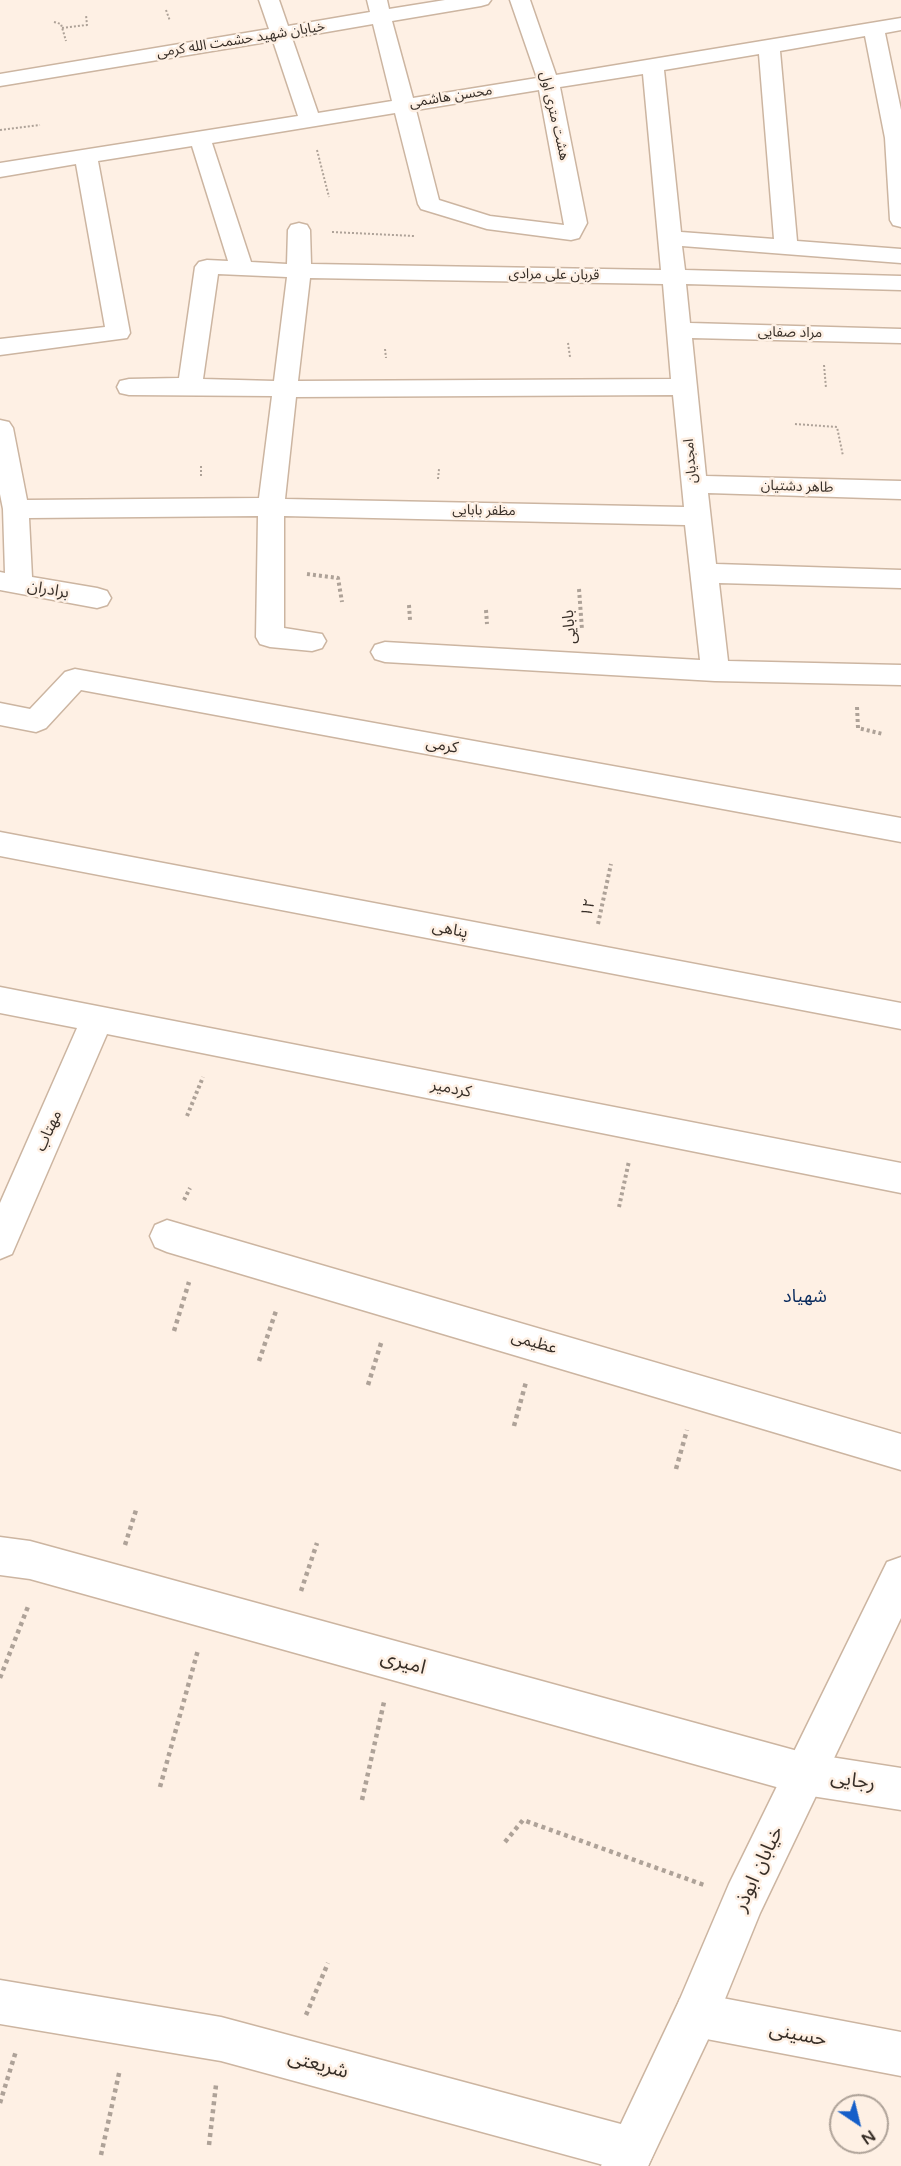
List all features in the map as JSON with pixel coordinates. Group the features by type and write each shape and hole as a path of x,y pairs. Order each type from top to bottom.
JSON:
{"street":[{"path":"269,0 310,120"},
{"name":"خیابان شهید حشمت الله کرمی","path":"0,80 279,33 380,8 481,0"},
{"name":"هشت متری اول","path":"404,105 429,204 487,222 571,232 576,223 548,81 520,0"},
{"path":"380,8 404,105"},
{"name":"محسن هاشمی","path":"0,170 901,24"},
{"path":"873,29 896,138 901,220"},
{"path":"769,46 786,247"},
{"name":"امجدیان","path":"653,66 693,484 715,671"},
{"path":"200,138 242,269"},
{"path":"0,347 118,333 86,156"},
{"path":"299,230 299,271 272,507 270,637 312,641"},
{"path":"669,238 901,256"},
{"name":"قربان علی مرادی","path":"190,386 207,267 299,271 901,283"},
{"name":"مراد صفایی","path":"679,330 901,336"},
{"path":"129,387 284,389 684,387"},
{"path":"0,428 16,509 10,583"},
{"name":"طاهر دشتیان","path":"693,484 901,490"},
{"name":"مظفر بابایی","path":"16,509 272,507 697,516"},
{"path":"703,573 901,579"},
{"name":"برادران","path":"10,583 97,598"},
{"path":"386,652 715,671 901,675"},
{"name":"کرمی","path":"0,714 36,721 75,679 901,830"},
{"name":"پناهی","path":"0,844 901,1016"},
{"name":"کردمیر","path":"0,1000 901,1178"},
{"name":"مهتاب","path":"0,1243 97,1019"},
{"name":"عظیمی","path":"184,1240 901,1452"},
{"name":"امیری","path":"0,1556 45,1564 805,1774"},
{"name":"خیابان ابوذر","path":"628,2158 696,2015 744,1899 901,1576"},
{"name":"رجایی","path":"805,1774 901,1789"},
{"name":"شریعتی","path":"14,2004 221,2039 289,2057 628,2158"},
{"name":"حسینی","path":"696,2015 901,2054"}],"path":[{"path":"62,28 87,25 86,15"},
{"path":"310,120 329,197"},
{"path":"0,130 40,125"},
{"path":"299,230 414,236"},
{"path":"795,424 837,427 849,489"},
{"path":"271,570 338,578 342,602"},
{"name":"بابایی","path":"579,589 585,664"},
{"name":"۱۲","path":"590,957 611,864"},
{"path":"619,1207 637,1125"},
{"path":"174,1331 184,1240"},
{"path":"259,1361 289,1270"},
{"path":"288,1631 317,1543"},
{"path":"0,1678 45,1564"},
{"path":"160,1787 210,1609"},
{"path":"362,1800 394,1660"},
{"path":"505,1842 523,1820 744,1899"},
{"path":"289,2057 328,1963"},
{"path":"0,2103 14,2004"},
{"path":"101,2155 129,2024"},
{"path":"209,2145 221,2039"}],"district":[{"name":"شهیاد","path":"805,1297"}]}
